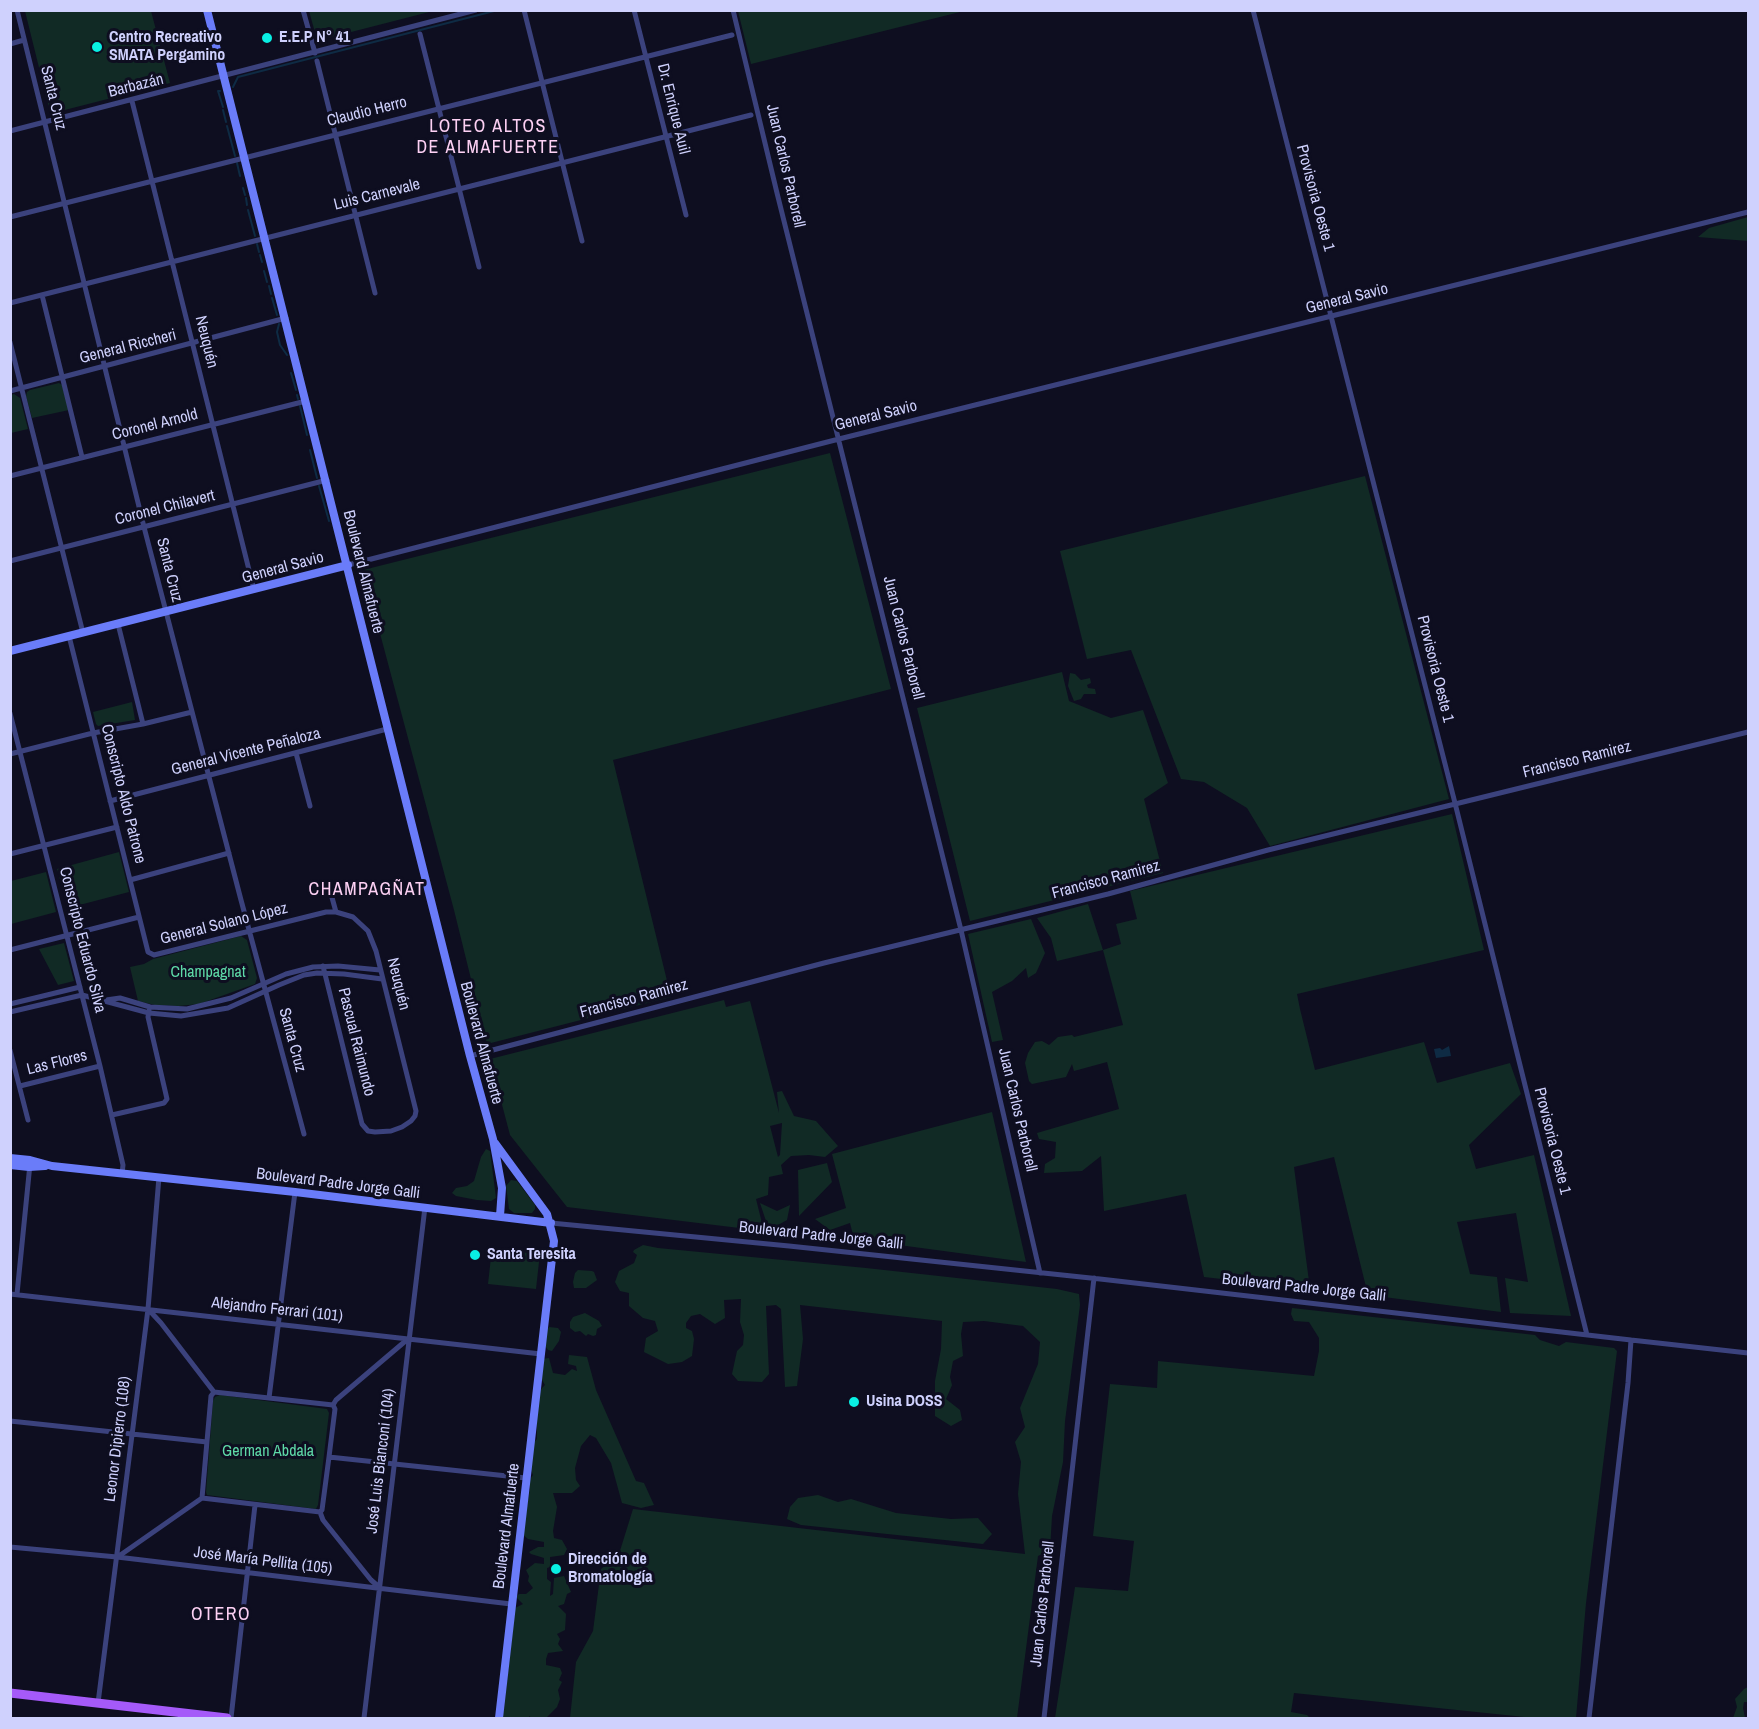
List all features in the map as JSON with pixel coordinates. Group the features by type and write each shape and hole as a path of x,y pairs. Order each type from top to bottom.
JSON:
{"main road":[{"name":"Boulevard Almafuerte","path":"207,10 327,480 387,729 493,1139 502,1188 500,1216"},
{"name":"General Savio","path":"10,651 348,565"},
{"name":"Boulevard Almafuerte","path":"493,1139 544,1208 551,1223 554,1241 499,1719"},
{"name":"Boulevard Padre Jorge Galli","path":"10,1158 30,1164"},
{"name":"Boulevard Padre Jorge Galli","path":"10,1165 52,1166 295,1192 551,1223"},
{"path":"10,1693 229,1719"}],"street":[{"name":"Santa Cruz","path":"17,10 144,527 304,1134"},
{"path":"303,10 315,53"},
{"name":"Barbazán","path":"10,131 476,10"},
{"path":"524,10 582,241"},
{"name":"Dr. Enrique Auil","path":"634,10 686,215"},
{"name":"Juan Carlos Parborell","path":"733,10 961,930 1040,1273"},
{"name":"Provisoria Oeste 1","path":"1252,10 1455,803 1587,1335"},
{"path":"420,34 479,267"},
{"name":"Claudio Herro","path":"10,217 732,35"},
{"path":"10,44 24,40"},
{"path":"317,61 375,293"},
{"name":"Neuquén","path":"132,101 254,590"},
{"name":"Luis Carnevale","path":"10,303 751,115"},
{"name":"General Savio","path":"348,565 839,439 1749,212"},
{"path":"42,295 82,458"},
{"name":"General Riccheri","path":"10,391 286,318"},
{"path":"10,342 82,633"},
{"name":"Coronel Arnold","path":"10,476 306,401"},
{"name":"Coronel Chilavert","path":"10,561 327,480"},
{"path":"118,624 143,724"},
{"name":"Conscripto Aldo Patrone","path":"69,636 148,952 154,955"},
{"path":"10,754 192,712"},
{"name":"Conscripto Eduardo Silva","path":"10,714 81,987 123,1165 122,1174"},
{"name":"General Vicente Peñaloza","path":"111,801 387,729"},
{"name":"Francisco Ramirez","path":"470,1056 824,963 1108,894 1268,850 1749,732"},
{"path":"296,753 310,806"},
{"path":"10,854 117,827"},
{"path":"130,880 229,854"},
{"path":"328,883 336,912"},
{"name":"General Solano López","path":"154,955 326,912 336,912"},
{"name":"Neuquén","path":"336,912 353,917 368,931 380,969 416,1111"},
{"name":"General Solano López","path":"10,950 139,917"},
{"path":"149,1010 187,1009 208,1005 297,970 323,966 380,969"},
{"name":"Pascual Raimundo","path":"323,966 362,1124 368,1131 391,1131 411,1122 416,1116 416,1111"},
{"path":"10,1012 82,995 181,1017 228,1008 293,979 325,973 382,979"},
{"path":"10,1004 81,987"},
{"path":"112,1115 164,1102 167,1099 149,1010"},
{"path":"10,1050 28,1120"},
{"name":"Las Flores","path":"20,1086 100,1066"},
{"path":"14,1294 30,1164"},
{"name":"Leonor Dipierro (108)","path":"98,1703 148,1309 159,1178"},
{"path":"269,1398 295,1192"},
{"name":"José Luis Bianconi (104)","path":"364,1719 425,1207"},
{"name":"Boulevard Padre Jorge Galli","path":"551,1223 1094,1278 1631,1340"},
{"name":"Juan Carlos Parborell","path":"1044,1719 1094,1278"},
{"name":"Alejandro Ferrari (101)","path":"14,1294 541,1354"},
{"path":"148,1309 210,1384 214,1392"},
{"path":"380,1588 323,1520 320,1512 329,1457 333,1406 336,1400 409,1338"},
{"path":"1589,1719 1629,1383 1631,1340 1749,1353"},
{"path":"214,1392 333,1406"},
{"path":"202,1498 211,1396 214,1392"},
{"path":"10,1420 207,1442"},
{"path":"329,1457 526,1478"},
{"path":"117,1557 202,1498 320,1512"},
{"path":"229,1719 255,1505"},
{"name":"José María Pellita (105)","path":"10,1546 511,1604"}],"green space":[{"path":"309,10 433,11 320,40 316,36"},
{"path":"738,10 964,11 751,64"},
{"name":"Centro Recreativo SMATA Pergamino","path":"25,11 151,11 170,83 50,112"},
{"path":"1748,217 1748,241 1698,237 1709,228"},
{"path":"59,383 62,385 69,410 32,418 27,392"},
{"path":"14,394 20,398 28,429 11,433 11,395"},
{"path":"830,453 891,689 613,760 671,997 487,1044 454,910 363,570"},
{"path":"1365,476 1449,799 1270,846 1247,808 1204,782 1181,779 1131,650 1087,659 1060,551"},
{"path":"1062,672 1069,701 1111,718 1143,710 1168,783 1144,799 1163,873 970,921 917,708"},
{"path":"1070,673 1075,674 1081,680 1090,678 1091,683 1087,685 1088,688 1095,689 1096,694 1084,694 1081,699 1074,701 1068,686"},
{"path":"132,702 135,720 98,726 96,724 93,712"},
{"path":"1452,814 1484,950 1297,994 1300,1009 1315,1070 1424,1042 1437,1083 1510,1063 1521,1094 1469,1145 1476,1169 1534,1155 1571,1316 1510,1313 1505,1278 1528,1282 1516,1213 1457,1222 1470,1274 1497,1277 1501,1312 1368,1295 1334,1157 1294,1167 1310,1289 1204,1277 1186,1194 1104,1211 1101,1156 1082,1171 1044,1173 1045,1164 1055,1158 1056,1142 1039,1139 1037,1133 1119,1109 1107,1062 1074,1071 1072,1064 1066,1077 1032,1084 1029,1081 1025,1063 1035,1042 1042,1041 1049,1045 1058,1037 1072,1035 1074,1037 1123,1025 1103,950 1121,944 1116,924 1137,919 1130,891"},
{"path":"119,852 129,892 68,908 57,869"},
{"path":"46,872 56,912 11,924 11,881"},
{"path":"1088,904 1103,950 1057,961 1051,938 1037,918"},
{"path":"1031,919 1045,953 1036,973 1028,978 1026,968 1012,981 992,992 1003,1040 992,1042 968,934"},
{"name":"Champagnat","path":"241,936 247,940 257,978 255,984 199,1004 155,1005 138,1001 130,967"},
{"path":"64,943 74,981 58,985 39,949"},
{"path":"724,1000 726,1007 750,1001 779,1113 777,1092 782,1091 794,1116 816,1121 838,1146 825,1157 791,1156 781,1165 783,1174 769,1177 768,1195 756,1199 764,1231 567,1207 510,1135 490,1059","holes":["782,1123 778,1157 770,1126"]},
{"path":"992,1112 1026,1262 854,1239 850,1223 830,1230 815,1219 846,1208 832,1154"},
{"path":"486,1149 490,1151 496,1198 491,1201 456,1196 452,1193 456,1188 467,1186 474,1181 481,1157"},
{"path":"827,1163 832,1182 799,1216 798,1170"},
{"path":"511,1180 517,1181 535,1205 532,1213 514,1213 509,1209 506,1186"},
{"path":"760,1203 777,1211 790,1205 787,1220 769,1230"},
{"path":"643,1245 1057,1289 1079,1294 1080,1305 1065,1421 1063,1462 1052,1516 1050,1550 1038,1556 1017,1718 570,1718 576,1662 593,1631 601,1569 619,1554 633,1509 1025,1554 1018,1494 1021,1462 1015,1442 1025,1427 1020,1408 1038,1364 1040,1342 1023,1326 984,1321 963,1322 961,1334 963,1356 953,1361 950,1377 952,1385 946,1399 960,1410 962,1420 951,1426 935,1416 935,1381 941,1349 942,1321 800,1305 803,1339 797,1386 785,1387 781,1309 776,1305 766,1306 769,1374 762,1382 738,1381 732,1374 737,1351 743,1345 744,1335 740,1322 741,1299 724,1300 725,1318 715,1324 700,1314 691,1316 686,1323 686,1328 692,1331 694,1339 692,1356 682,1362 668,1364 644,1352 646,1338 658,1331 655,1321 643,1318 629,1306 629,1293 620,1291 615,1282 619,1271 634,1263 637,1255 633,1252 634,1250"},
{"path":"492,1248 540,1253 536,1289 488,1284"},
{"path":"578,1270 594,1272 597,1280 586,1288 574,1288 575,1273"},
{"path":"1292,1308 1535,1335 1540,1340 1559,1346 1566,1342 1614,1348 1617,1351 1586,1603 1576,1718 1534,1718 1294,1693 1291,1712 1307,1715 1310,1718 1055,1718 1075,1587 1128,1591 1134,1541 1093,1536 1110,1384 1157,1388 1158,1361 1314,1376 1319,1338 1309,1322 1294,1321 1291,1314"},
{"path":"585,1313 599,1321 602,1326 597,1329 596,1335 586,1336 570,1328 573,1317"},
{"path":"549,1327 558,1328 561,1332 559,1341 552,1351 548,1350 544,1344"},
{"path":"569,1355 587,1357 596,1390 636,1481 644,1483 654,1505 641,1508 622,1503 611,1463 596,1438 590,1435 581,1446 575,1468 576,1480 580,1486 572,1493 553,1493 557,1507 554,1538 562,1540 567,1549 564,1555 550,1557 547,1579 551,1582 550,1596 553,1594 554,1578 564,1576 571,1592 567,1594 564,1604 558,1606 566,1614 565,1630 557,1634 560,1639 558,1644 563,1651 548,1653 546,1659 546,1665 560,1668 562,1673 559,1680 562,1682 558,1690 560,1699 557,1707 546,1718 529,1716 529,1718 504,1718 502,1714 515,1608 523,1604 516,1597 519,1594 526,1594 533,1588 528,1581 529,1576 526,1570 535,1563 544,1564 544,1558 529,1552 538,1547 544,1547 544,1542 528,1539 522,1534 530,1479 533,1475 531,1470 534,1442 537,1439 540,1390 545,1385 541,1378 542,1359 549,1358 553,1373 565,1375 572,1369 577,1371 576,1366 568,1364"},
{"name":"German Abdala","path":"220,1395 327,1409 329,1413 316,1509 207,1495 213,1401"},
{"path":"818,1495 838,1502 851,1499 896,1513 951,1519 978,1518 992,1534 983,1544 801,1525 787,1519 790,1507 798,1498"},
{"path":"1748,1687 1748,1702 1744,1702 1743,1708 1745,1718 1733,1718 1737,1707 1735,1699"}],"water":[{"path":"1449,1046 1451,1056 1436,1058 1434,1049 1442,1050"}],"waterway":[{"path":"233,87 238,77 498,10"},
{"path":"220,91 218,91 223,107"},
{"path":"223,110 226,122"},
{"path":"227,126 235,156"},
{"path":"237,163 240,176"},
{"path":"243,188 245,195"},
{"path":"246,198 247,205"},
{"path":"248,210 255,236"},
{"path":"257,244 259,252"},
{"path":"260,255 262,262"},
{"path":"264,271 267,282"},
{"path":"269,286 271,294"},
{"path":"272,298 277,315"},
{"path":"279,324 277,332 280,345 287,355"},
{"path":"291,373 296,390"},
{"path":"297,395 298,399"},
{"path":"300,406 307,435"},
{"path":"310,450 317,478"},
{"path":"319,486 329,521"}],"place":[{"name":"E.E.P N° 41","path":"267,38"},
{"name":"Centro Recreativo SMATA Pergamino","path":"97,47"},
{"name":"Santa Teresita","path":"475,1255"},
{"name":"Usina DOSS","path":"854,1402"},
{"name":"Dirección de Bromatología","path":"556,1569"}],"district":[{"name":"LOTEO ALTOS DE ALMAFUERTE","path":"488,137"},
{"name":"CHAMPAGÑAT","path":"367,890"},
{"name":"OTERO","path":"221,1615"}]}
